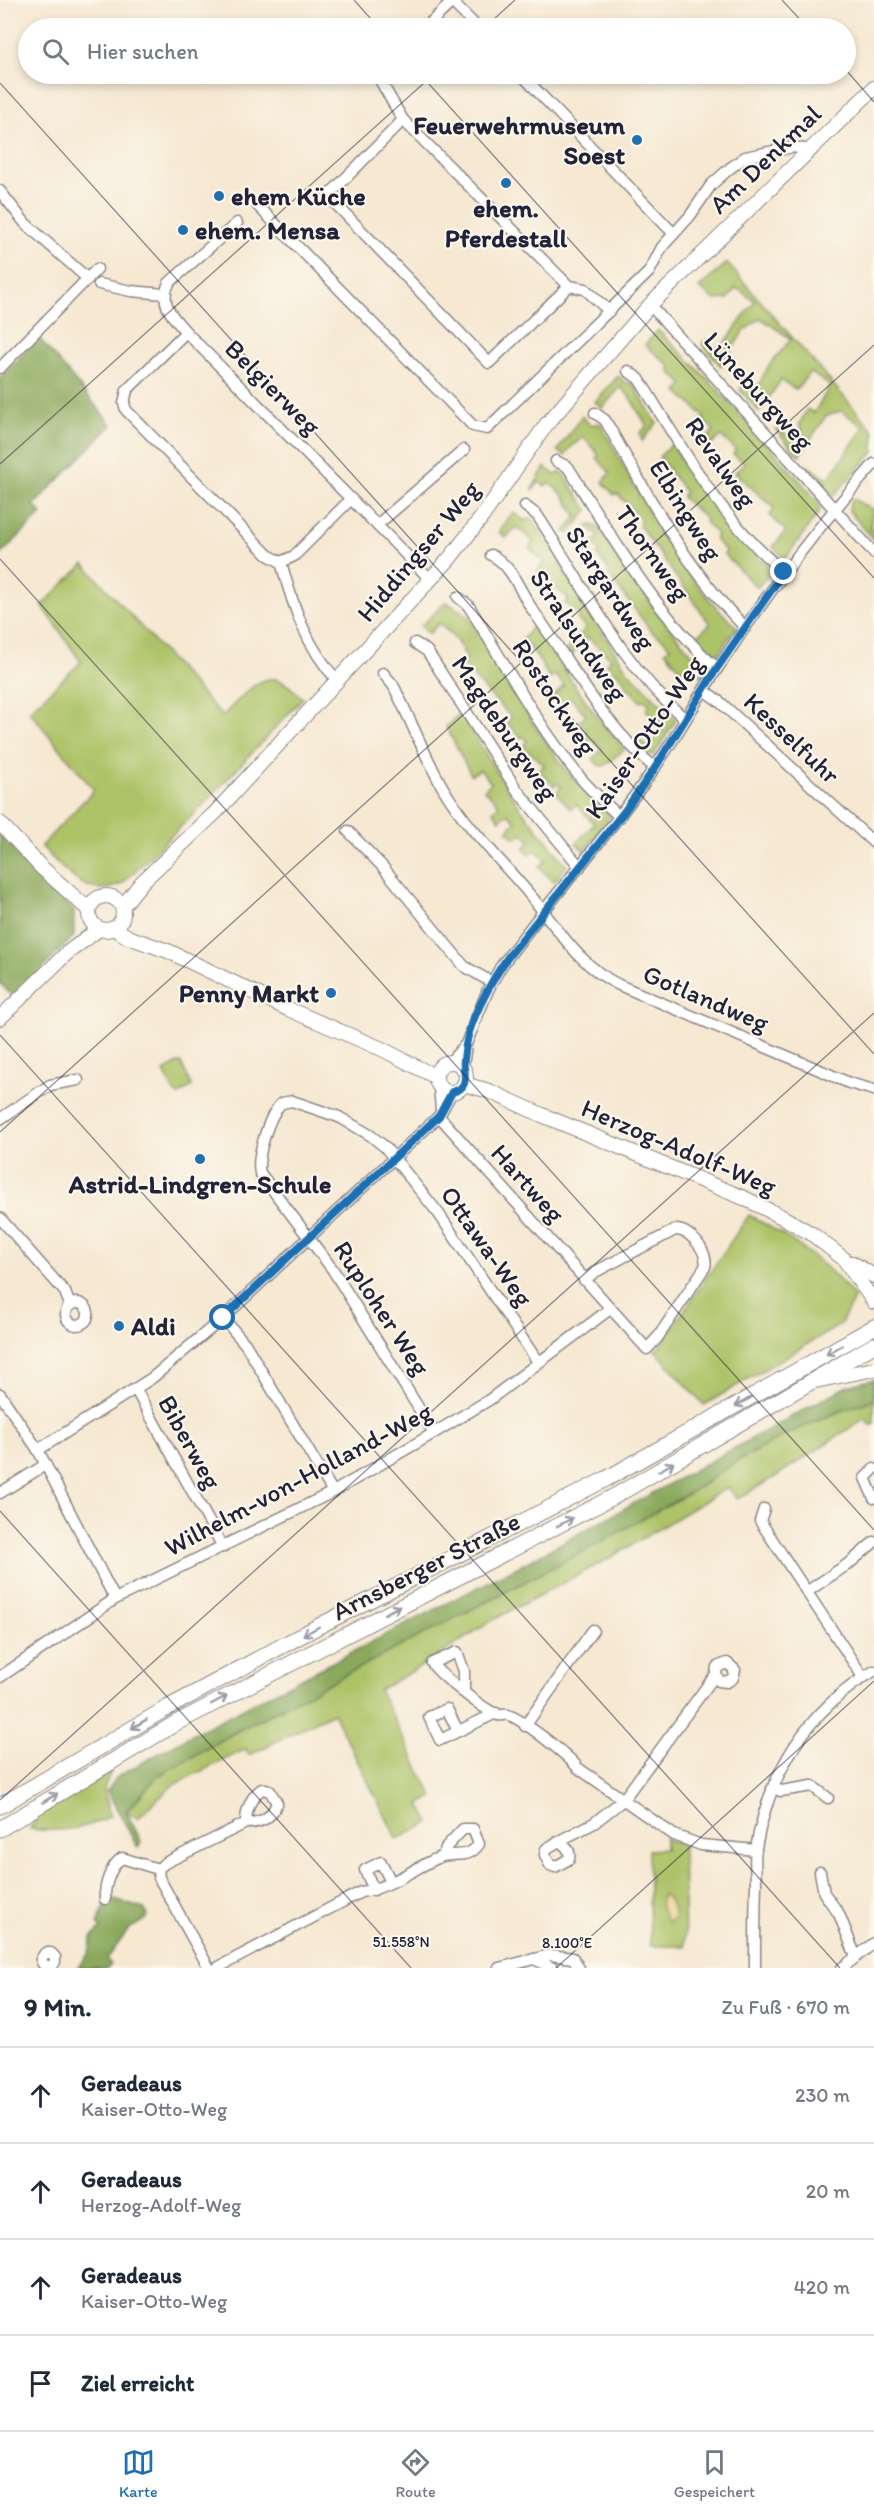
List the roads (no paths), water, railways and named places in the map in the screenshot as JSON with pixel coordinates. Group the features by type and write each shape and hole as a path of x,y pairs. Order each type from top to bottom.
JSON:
{"main road":[{"name":"Am Denkmal","path":"716,239 874,88"},
{"name":"Hiddingser Weg","path":"118,913 142,882 216,812 431,580 482,517 546,425 650,305 716,239"},
{"path":"0,823 41,867 94,915 118,913"},
{"path":"0,1018 67,953 94,915 102,897 118,913"},
{"name":"Herzog-Adolf-Weg","path":"118,913 128,937 150,943 288,1010 403,1060 489,1091 744,1198 806,1231 844,1259 874,1276"},
{"name":"Herzog-Adolf-Weg","path":"844,1259 874,1302"},
{"name":"Arnsberger Straße","path":"0,1806 166,1708 319,1626 606,1479 874,1327"},
{"name":"Arnsberger Straße","path":"0,1828 176,1723 615,1496 874,1345"},
{"path":"815,1381 874,1369"}],"street":[{"path":"435,18 452,2 468,18"},
{"path":"382,84 403,120 569,286 585,290 609,311"},
{"path":"531,84 674,234"},
{"path":"403,120 328,196 489,363 569,286"},
{"path":"257,205 472,426 488,429 649,272 662,247 711,185 745,157 793,147 809,150"},
{"path":"0,191 25,223 93,281 131,291 164,294 169,283 237,223"},
{"path":"0,368 93,281 97,269"},
{"name":"Belgierweg","path":"164,294 165,304 171,315 186,332 431,580"},
{"name":"Lüneburgweg","path":"650,305 834,508"},
{"path":"186,332 127,390 124,403 126,410 268,555 281,562 299,623 324,666 338,681"},
{"name":"Revalweg","path":"628,371 639,379 693,465 737,526 784,572"},
{"name":"Elbingweg","path":"595,413 605,420 687,559 725,608 745,627"},
{"path":"377,525 464,450"},
{"name":"Thornweg","path":"556,461 568,467 665,612 700,653 717,668"},
{"name":"Kaiser-Otto-Weg","path":"440,1113 451,1076 491,982 508,957 620,817 655,768 717,668 784,572 834,508 874,464"},
{"path":"281,562 294,556 351,499"},
{"name":"Stargardweg","path":"525,506 537,515 630,661 667,704 685,719"},
{"path":"834,508 874,553"},
{"name":"Stralsundweg","path":"491,555 504,562 531,607 610,723 655,768"},
{"name":"Rostockweg","path":"458,597 468,605 540,722 565,758 590,788 620,817"},
{"name":"Magdeburgweg","path":"415,643 427,651 517,790 580,867"},
{"name":"Gotlandweg","path":"384,673 393,685 451,800 577,954 604,978 849,1083 874,1090"},
{"name":"Kesselfuhr","path":"704,690 874,843"},
{"path":"348,831 382,866 464,966 491,982"},
{"path":"0,1119 51,1085 78,1080"},
{"name":"Ottawa-Weg","path":"309,1240 262,1177 258,1167 272,1117 279,1105 292,1101 339,1117 376,1138 395,1157 445,1223 538,1362"},
{"path":"38,1450 136,1390 223,1318 309,1240 440,1113"},
{"name":"Hartweg","path":"440,1113 584,1280 647,1349 658,1337 705,1267 705,1255 685,1232 675,1230 584,1280"},
{"path":"0,1218 65,1292 70,1305"},
{"name":"Ruploher Weg","path":"309,1240 355,1303 434,1433"},
{"name":"Wilhelm-von-Holland-Weg","path":"0,1677 115,1599 333,1492 489,1400 610,1309"},
{"path":"223,1318 246,1344 333,1492"},
{"name":"Biberweg","path":"136,1390 223,1547"},
{"path":"0,1394 38,1450 115,1599"},
{"path":"0,1493 45,1465"},
{"path":"874,1469 865,1478 874,1498"},
{"path":"764,1509 760,1521 863,1677"},
{"path":"808,1591 851,1562 874,1542"},
{"path":"525,1726 593,1630"},
{"path":"755,1968 756,1850 772,1788 784,1759 820,1712 863,1677 874,1671"},
{"path":"559,1841 594,1823 623,1800 716,1674"},
{"path":"464,1691 496,1713 508,1715 525,1726 623,1800 674,1835 701,1845 756,1850"},
{"path":"458,1731 496,1713"},
{"path":"772,1788 781,1791 812,1786 828,1798"},
{"path":"158,1869 165,1863 246,1823"},
{"path":"218,1968 331,1906 361,1892 374,1890 443,1855"},
{"path":"105,1899 105,1891 116,1862 122,1858 158,1869"},
{"path":"374,1890 364,1870 381,1862 391,1882"},
{"path":"158,1869 159,1878 209,1968"},
{"path":"820,1872 824,1893 839,1914 856,1957"},
{"path":"842,1968 874,1943"},
{"path":"499,1968 550,1955 567,1956 577,1962 579,1968"},
{"path":"534,1959 553,1968"}],"place":[{"name":"Feuerwehrmuseum Soest","path":"637,140"},
{"name":"ehem. Pferdestall","path":"506,183"},
{"name":"ehem Küche","path":"219,196"},
{"name":"ehem. Mensa","path":"183,230"},
{"name":"Penny Markt","path":"331,993"},
{"name":"Astrid-Lindgren-Schule","path":"200,1159"},
{"name":"Aldi","path":"119,1326"}]}
